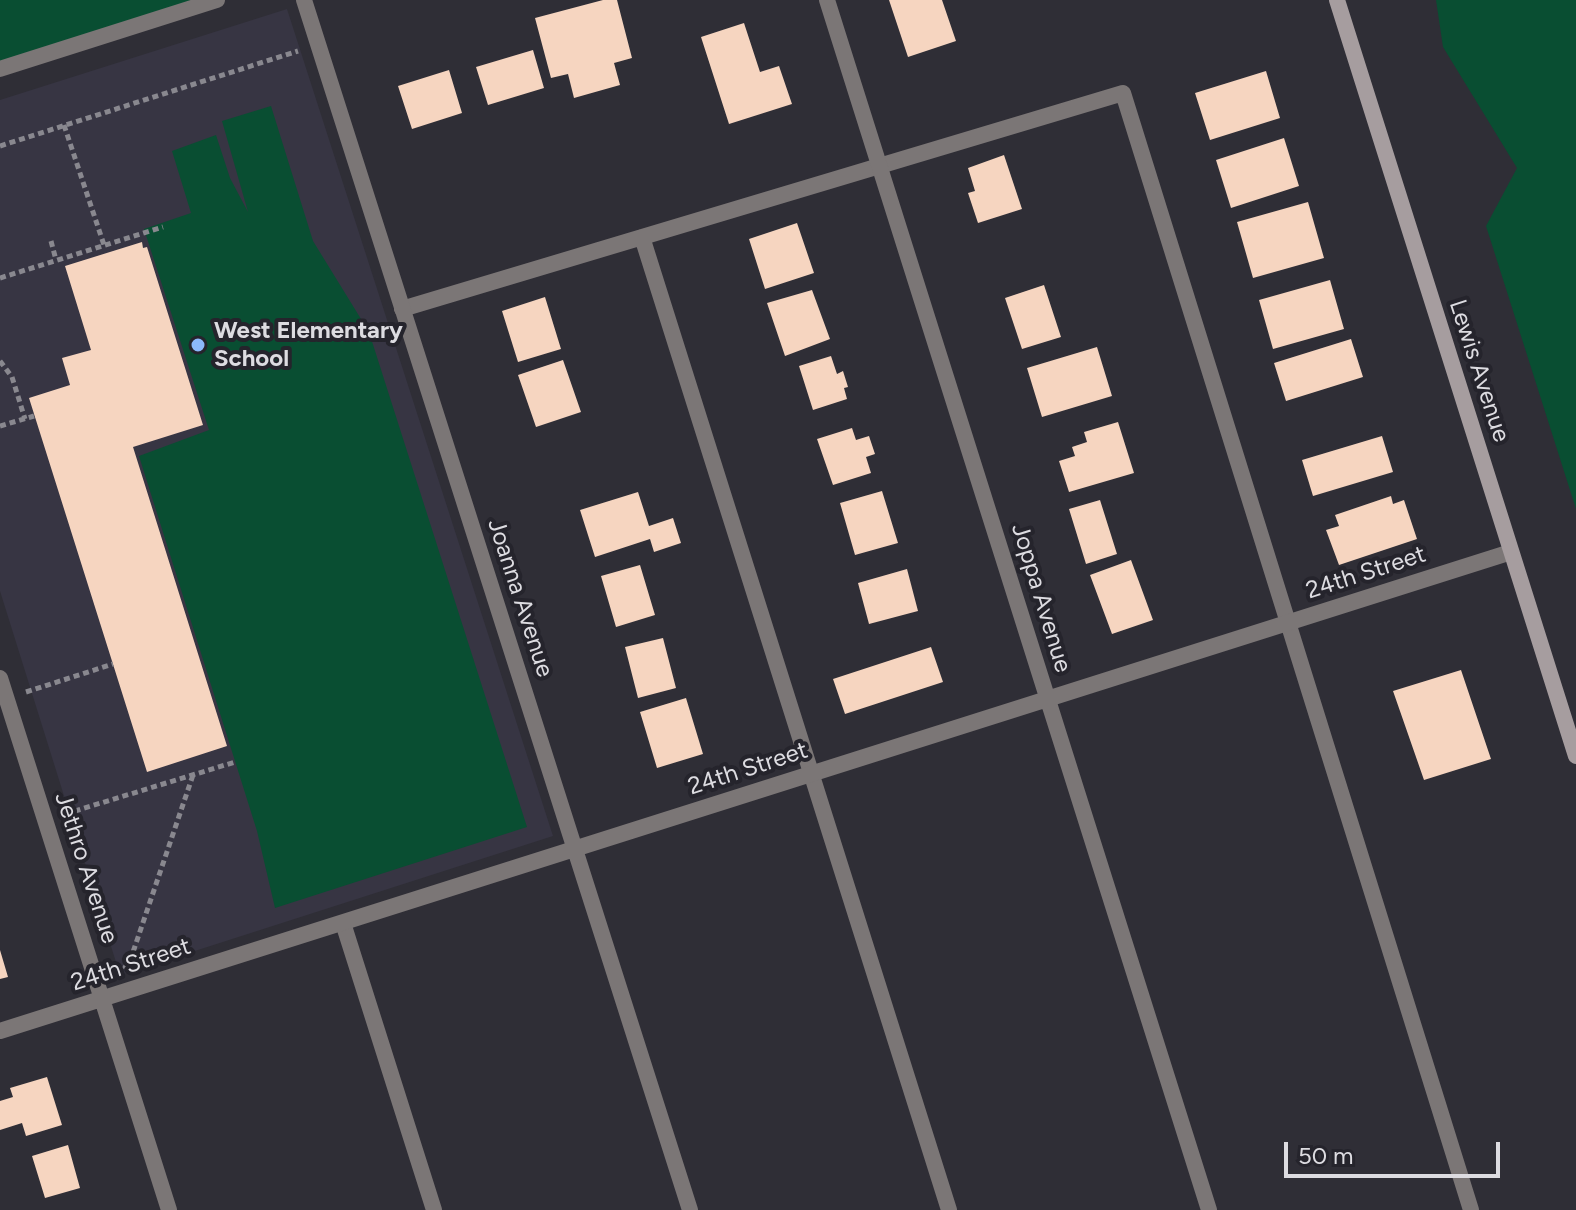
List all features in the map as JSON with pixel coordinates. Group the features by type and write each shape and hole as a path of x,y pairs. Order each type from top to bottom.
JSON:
{"main road":[{"name":"Lewis Avenue","path":"1337,0 1576,756"}],"street":[{"path":"0,69 217,0"},
{"name":"Joanna Avenue","path":"304,0 690,1210"},
{"name":"Joppa Avenue","path":"827,0 1209,1210"},
{"path":"402,309 1123,93 1471,1210"},
{"path":"642,237 949,1210"},
{"name":"24th Street","path":"0,1031 1511,552"},
{"name":"Jethro Avenue","path":"0,678 169,1210"},
{"path":"343,923 434,1210"}],"path":[{"path":"0,146 318,45"},
{"path":"64,125 104,245"},
{"path":"0,278 163,227"},
{"path":"51,241 56,260"},
{"path":"0,361 12,377 25,419"},
{"path":"0,426 34,416"},
{"path":"6,698 113,664"},
{"path":"45,820 235,762"},
{"path":"102,999 131,958 193,775"}],"shaded area":[{"name":"West Elementary School","path":"287,9 553,836 120,975 0,591 0,100"}],"green space":[{"path":"0,0 213,0 0,68"},
{"path":"1436,0 1576,0 1576,509 1486,226 1517,168 1443,47"},
{"path":"271,106 313,241 369,332 527,827 275,908 257,831 139,456 209,430 144,229 191,213 172,151 216,135 230,178 248,212 222,121"}],"building":[{"path":"603,0 617,0 632,58 614,63 620,85 574,98 568,74 551,78 535,18"},
{"path":"889,0 942,0 956,41 908,57"},
{"path":"744,23 760,72 779,66 792,104 729,124 701,37"},
{"path":"533,50 544,88 488,105 476,67"},
{"path":"449,70 462,113 412,129 398,86"},
{"path":"1266,71 1280,118 1210,140 1195,93"},
{"path":"1284,138 1299,186 1231,208 1216,160"},
{"path":"1004,155 1022,209 978,223 968,193 975,191 968,168"},
{"path":"1308,202 1324,258 1253,278 1237,222"},
{"path":"797,223 814,273 765,289 749,239"},
{"path":"142,242 143,248 147,247 203,425 133,447 227,746 147,772 29,398 70,385 62,358 91,350 65,266"},
{"path":"1330,280 1344,329 1273,349 1259,300"},
{"path":"1044,285 1061,337 1022,349 1005,298"},
{"path":"812,290 830,339 785,356 767,303"},
{"path":"545,297 561,349 518,362 502,311"},
{"path":"1351,339 1363,377 1286,401 1274,363"},
{"path":"1097,347 1112,396 1042,417 1027,368"},
{"path":"831,356 837,374 843,371 848,387 844,388 847,399 813,410 799,366"},
{"path":"563,360 581,412 536,427 518,375"},
{"path":"1118,422 1134,473 1069,492 1059,461 1075,456 1072,447 1087,442 1084,432"},
{"path":"852,428 856,440 869,436 875,454 866,457 871,473 833,485 817,439"},
{"path":"1382,436 1393,472 1313,496 1302,460"},
{"path":"882,491 898,543 855,555 840,503"},
{"path":"638,492 649,526 673,518 681,543 654,552 650,539 595,557 580,510"},
{"path":"1391,496 1393,504 1404,500 1417,539 1339,565 1326,530 1339,526 1335,515"},
{"path":"1100,500 1117,554 1086,564 1069,509"},
{"path":"1131,560 1153,620 1112,634 1090,575"},
{"path":"640,565 655,615 616,627 601,576"},
{"path":"907,569 918,611 869,624 858,583"},
{"path":"663,638 676,688 638,698 625,647"},
{"path":"931,647 943,682 845,714 833,679"},
{"path":"1461,670 1491,759 1424,780 1393,691"},
{"path":"686,698 703,754 657,768 640,712"},
{"path":"0,950 8,977 0,979"},
{"path":"47,1077 62,1125 26,1136 22,1123 0,1130 0,1101 13,1097 10,1088"},
{"path":"68,1145 80,1188 45,1198 32,1156"}],"place":[{"name":"West Elementary School","path":"198,345"}]}
